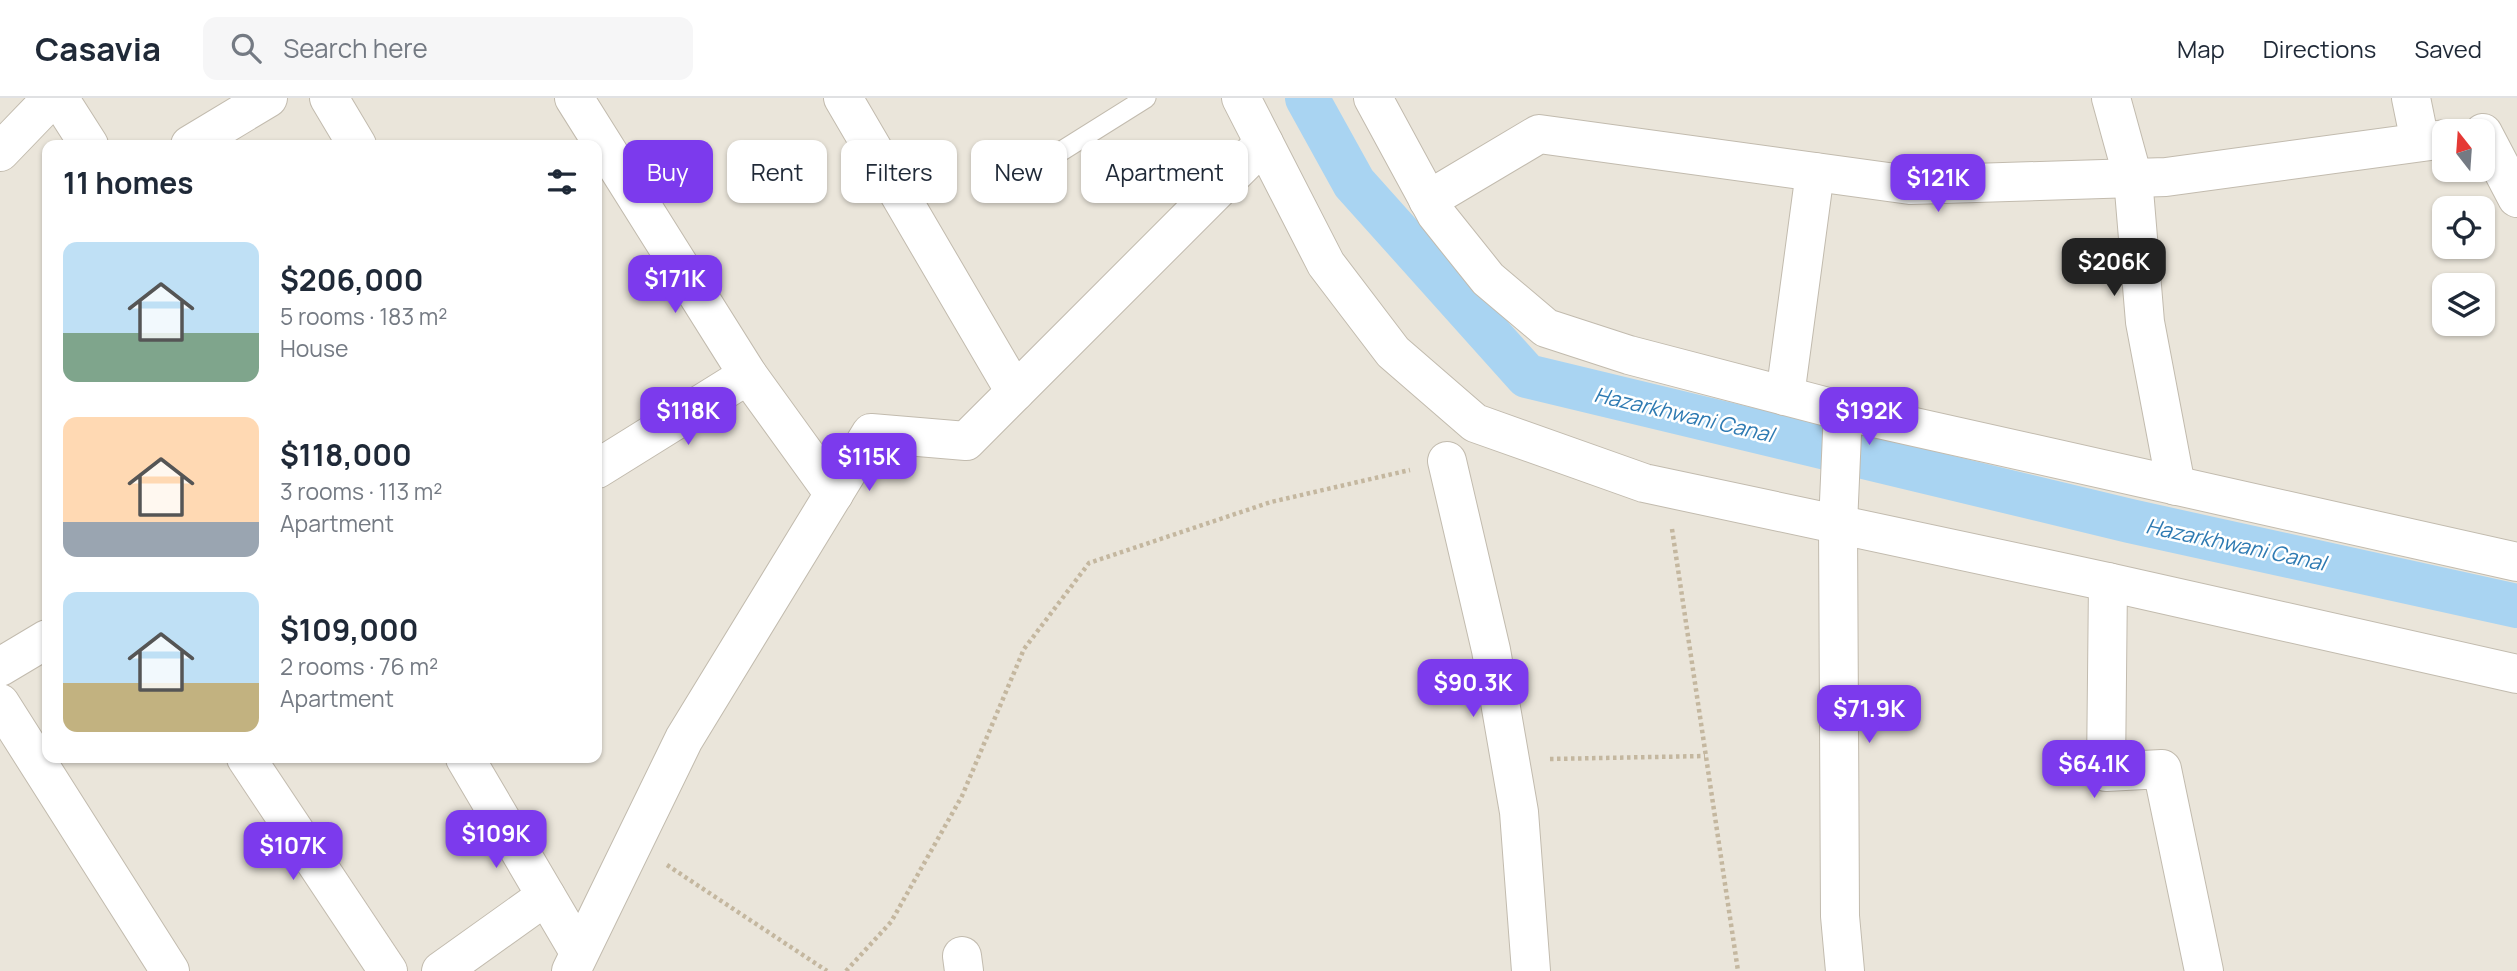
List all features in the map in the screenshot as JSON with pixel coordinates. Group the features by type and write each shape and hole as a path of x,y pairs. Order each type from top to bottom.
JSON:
{"street":[{"path":"0,152 52,98"},
{"path":"59,98 86,140"},
{"path":"198,140 268,98"},
{"path":"328,98 354,140"},
{"path":"574,98 600,140"},
{"path":"842,98 1015,392"},
{"path":"1241,98 1326,264 1392,352 1475,423 1644,483 2108,582 2517,674"},
{"path":"1373,98 1436,214 1488,279 1546,328 1629,355 1843,413 2517,562"},
{"path":"2111,98 2133,178 2145,322 2176,486"},
{"path":"1428,200 1539,134 1910,185 2166,177 2432,141 2410,98"},
{"path":"575,962 684,739 871,433 966,441 1264,142"},
{"path":"602,143 748,375 834,494"},
{"path":"2496,158 2517,198"},
{"path":"1785,396 1815,172"},
{"path":"602,466 748,375"},
{"path":"1843,413 1838,523 1840,916 1845,971"},
{"path":"1447,461 1491,650 1519,811 1531,971"},
{"path":"2108,582 2106,772 2162,769 2204,971"},
{"path":"0,667 42,642"},
{"path":"0,703 170,971"},
{"path":"249,763 388,971"},
{"path":"468,763 546,896 575,962"},
{"path":"441,971 546,896"}],"lane":[{"path":"1067,148 1146,98"}],"path":[{"path":"846,971 891,922 962,796 1024,649 1089,563 1271,502 1447,461"},
{"path":"1666,488 1738,971"},
{"path":"1510,760 1705,756"},
{"path":"633,842 827,971"}],"shaded area":[{"path":"0,98 2517,98 2517,971 0,971"}],"waterway":[{"name":"Hazarkhwani Canal","path":"1307,98 1354,183 1527,376 2130,521 2517,606"}]}
